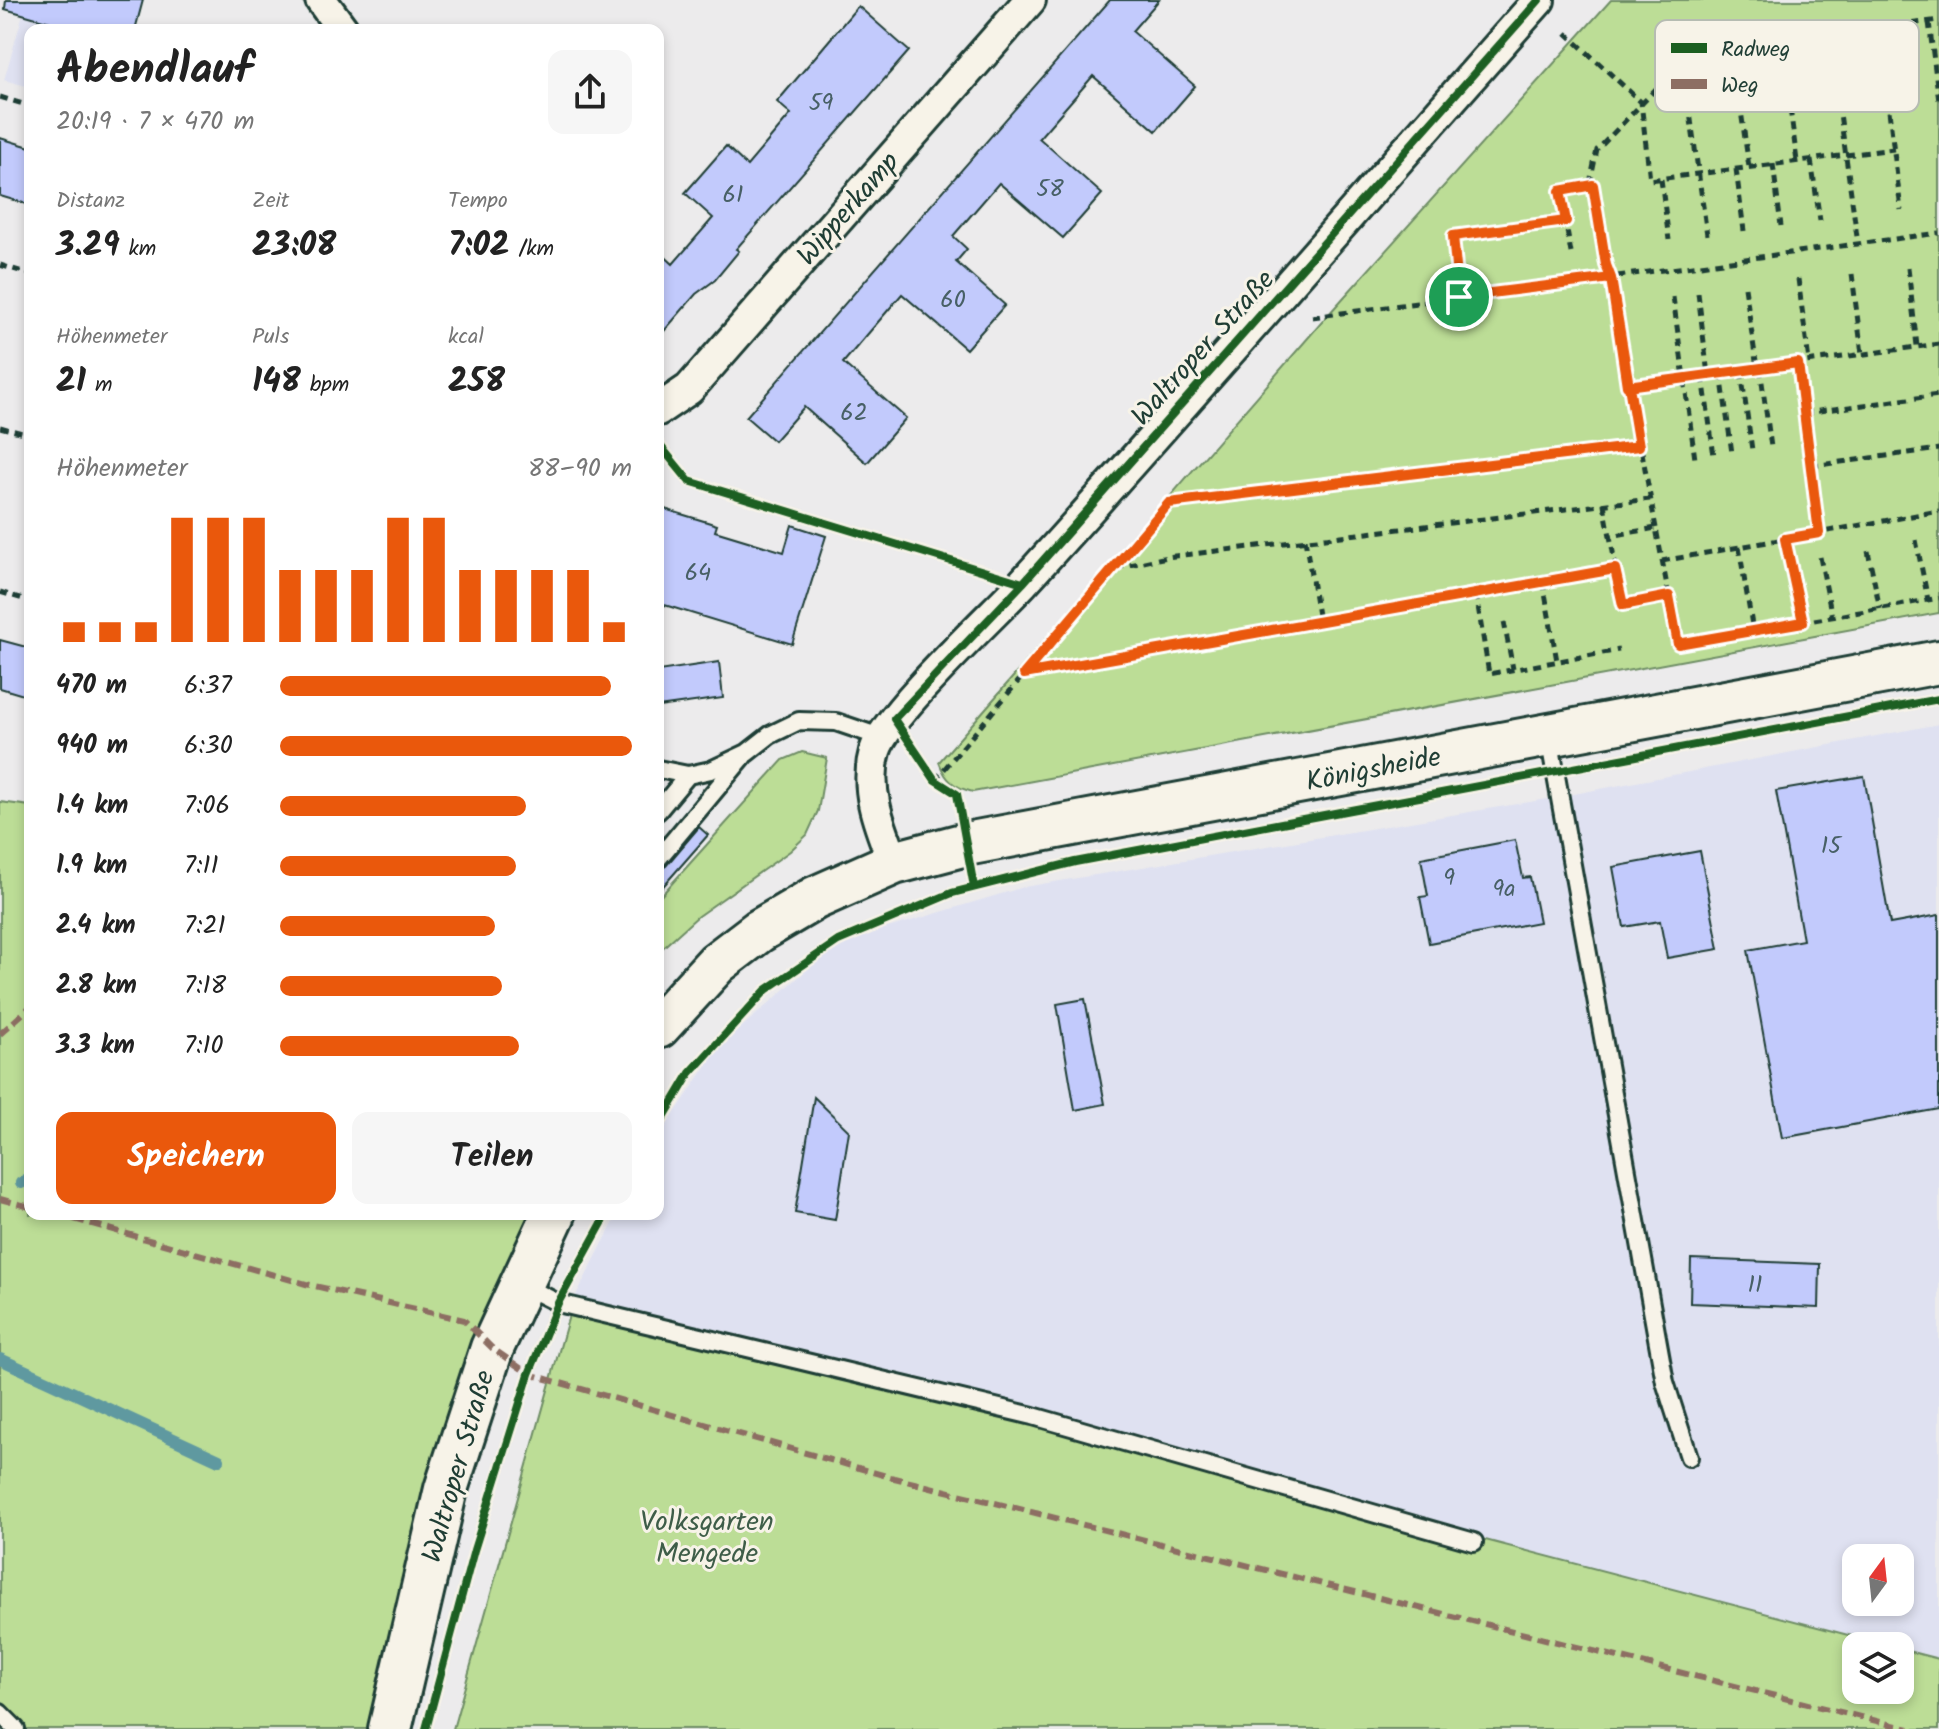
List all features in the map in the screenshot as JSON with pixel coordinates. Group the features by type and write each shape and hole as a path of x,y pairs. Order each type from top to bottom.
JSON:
{"main road":[{"name":"Königsheide","path":"664,1020 717,963 759,931 815,898 894,863 978,842 1939,662"},
{"name":"Waltroper Straße","path":"390,1729 446,1489 492,1348 519,1283 551,1220"}],"street":[{"path":"321,0 339,24"},
{"name":"Wipperkamp","path":"664,406 689,389 1030,0"},
{"name":"Waltroper Straße","path":"894,863 879,824 871,791 875,750 888,728 1033,571 1539,0"}],"lane":[{"path":"664,852 747,753 770,735 799,721 888,728"},
{"path":"1549,736 1665,1382 1689,1457"},
{"path":"664,771 688,775 711,770 747,753"},
{"path":"664,804 688,775"},
{"path":"519,1283 558,1303 1033,1416 1474,1542"},
{"path":"0,1713 16,1729"}],"path":[{"path":"1919,23 1939,20"},
{"path":"1929,22 1939,101"},
{"path":"1566,33 1641,102 1650,180 1894,149"},
{"path":"1655,88 1597,150 1592,163 1593,185 1627,386 1678,644 1939,598"},
{"path":"0,97 24,104"},
{"path":"1690,112 1707,235"},
{"path":"1741,112 1749,167"},
{"path":"1791,112 1797,161"},
{"path":"1840,112 1858,244"},
{"path":"1889,112 1901,210"},
{"path":"1811,160 1820,221"},
{"path":"1773,164 1781,226"},
{"path":"1736,169 1744,231"},
{"path":"1661,179 1669,240"},
{"path":"1571,253 1560,191 1593,185"},
{"path":"1459,297 1453,236 1566,221"},
{"path":"1312,317 1939,233"},
{"path":"0,265 24,272"},
{"path":"1908,268 1917,347"},
{"path":"1852,274 1862,354"},
{"path":"1798,279 1809,361"},
{"path":"1745,287 1771,447"},
{"path":"1698,293 1714,456"},
{"path":"1673,297 1695,459"},
{"path":"1627,386 1939,344"},
{"path":"1798,363 1819,533"},
{"path":"1741,371 1752,450"},
{"path":"1721,373 1732,453"},
{"path":"1804,413 1939,395"},
{"path":"0,427 24,433"},
{"path":"935,780 1169,503 1639,446"},
{"path":"1811,466 1939,449"},
{"path":"1114,568 1167,557 1305,539 1650,499"},
{"path":"1604,504 1623,605 1669,596"},
{"path":"1662,561 1939,511"},
{"path":"1610,536 1656,528"},
{"path":"1305,539 1319,621"},
{"path":"1785,539 1803,622"},
{"path":"1916,540 1928,600"},
{"path":"1739,547 1753,631"},
{"path":"1868,551 1880,609"},
{"path":"1820,557 1832,617"},
{"path":"1024,674 1615,569"},
{"path":"1543,582 1557,661"},
{"path":"0,592 24,599"},
{"path":"1476,594 1489,674 1619,650"},
{"path":"1504,622 1513,669"},
{"path":"888,728 935,780 957,794"}],"shaded area":[{"path":"27,0 143,0 137,24 24,24 24,85 4,80"},
{"path":"1939,724 1939,1659 1914,1653 1914,1632 1842,1633 573,1301 615,1220 664,1220 664,1129 720,1046 815,963 858,937 1024,887 1553,798"}],"green space":[{"path":"1611,0 1939,0 1939,613 973,792 952,782 939,762 1328,315"},
{"path":"802,752 827,758 818,811 807,835 790,851 698,916 664,947 664,892 783,760"},
{"path":"0,802 24,805 24,1220 552,1220 390,1729 0,1729"},
{"name":"Volksgarten Mengede","path":"573,1301 1842,1633 1842,1704 1914,1704 1914,1653 1939,1659 1939,1729 453,1729"}],"building":[{"path":"6,0 143,0 137,24 57,24 5,9"},
{"path":"1110,0 1159,0 1132,31 1195,86 1156,131 1093,76 1039,138 1102,194 1063,238 999,183 953,236 967,249 956,262 1005,305 966,349 902,294 843,363 906,418 867,463 804,407 774,441 746,417"},
{"path":"858,6 909,51 736,249 739,251 715,280 696,294 664,331 664,256 673,264 713,218 685,193 726,146 747,166 791,114 777,102"},
{"path":"0,138 24,145 24,203 0,196"},
{"path":"664,509 717,525 715,531 784,552 792,525 826,536 792,644 664,605"},
{"path":"0,640 24,646 24,695 0,688"},
{"path":"719,662 723,698 664,706 664,670"},
{"path":"1864,776 1890,924 1939,915 1939,1109 1782,1138 1748,950 1803,940 1776,791"},
{"path":"699,827 708,835 664,885 666,866"},
{"path":"1515,840 1523,878 1530,877 1539,922 1429,943 1420,897 1428,896 1421,858"},
{"path":"1700,851 1719,949 1667,958 1660,921 1624,927 1613,867"},
{"path":"1085,999 1105,1104 1075,1110 1057,1004"},
{"path":"814,1097 849,1131 835,1220 795,1213"},
{"path":"1691,1259 1820,1264 1819,1308 1690,1303"}],"waterway":[{"path":"0,1359 219,1460"}],"marked path":[{"path":"0,1034 24,1012"},
{"path":"0,1199 24,1205"},
{"path":"77,1220 306,1284 464,1320 492,1348 529,1374 890,1477 1909,1729"}],"cycle path":[{"path":"974,887 957,794 935,780 894,719 1023,583 1539,0"},
{"path":"664,450 689,481 1023,583"},
{"path":"664,1117 690,1073 766,990 838,941 952,893 1075,862 1939,699"},
{"path":"426,1729 474,1550 529,1374 558,1303 604,1220"}],"route":[{"path":"1459,297 1453,236 1566,221 1560,191 1593,185 1606,265 1611,278 1627,386 1798,363 1819,533 1785,539 1803,622 1678,644 1669,596 1623,605 1615,569 1024,674 1169,503 1639,446 1627,386 1611,278 1459,297"}]}
